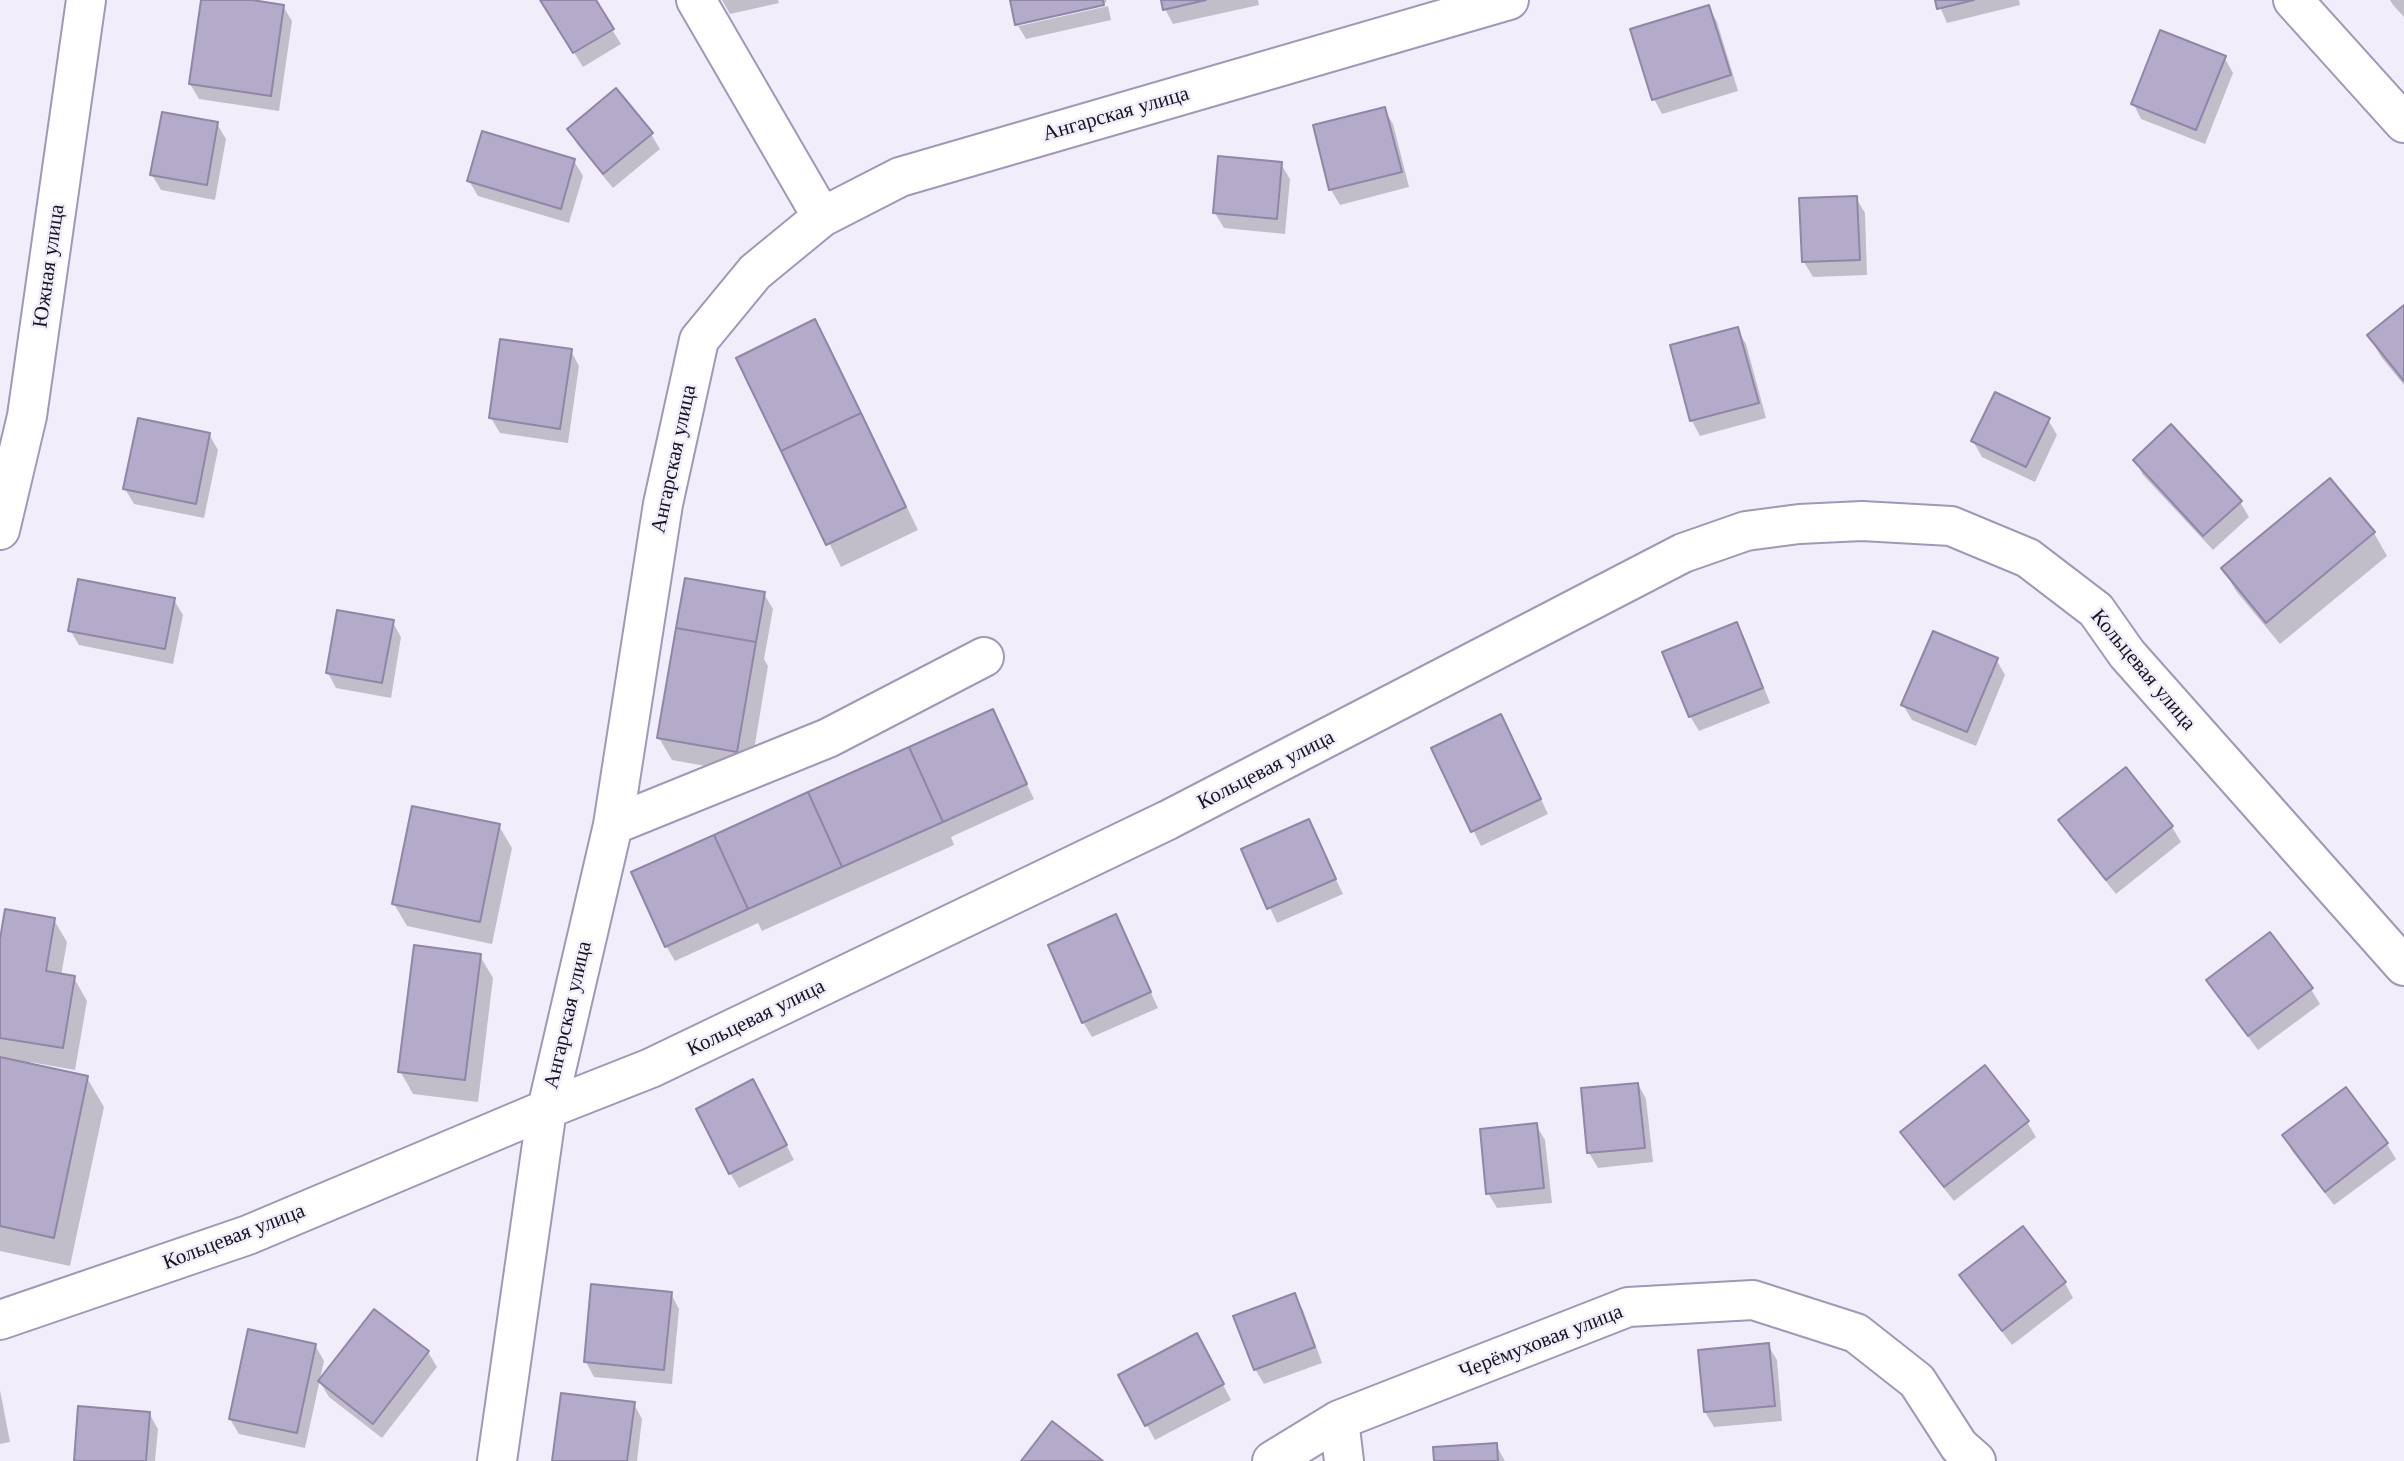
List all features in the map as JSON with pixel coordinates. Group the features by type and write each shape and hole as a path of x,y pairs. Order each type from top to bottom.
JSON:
{"street":[{"name":"Южная улица","path":"0,530 27,415 86,0"},
{"path":"696,0 822,217"},
{"name":"Ангарская улица","path":"497,1461 547,1109 613,825 663,504 699,340 755,272 822,217 901,177 1509,0"},
{"path":"2293,0 2404,123"},
{"name":"Кольцевая улица","path":"0,1320 248,1235 651,1068 1168,821 1683,553 1746,531 1799,524 1862,521 1951,526 2028,558 2096,610 2127,654 2404,967"},
{"path":"613,825 828,738 984,657"},
{"name":"Черёмуховая улица","path":"1272,1461 1339,1420 1628,1307 1753,1300 1856,1333 1917,1381 1965,1456"},
{"path":"1339,1420 1344,1461"}],"building":[{"path":"201,0 252,0 284,5 271,96 189,84"},
{"path":"540,0 596,0 614,29 573,53"},
{"path":"1010,0 1103,0 1104,5 1015,25"},
{"path":"1161,0 1206,0 1163,10"},
{"path":"1935,0 1974,0 1937,9"},
{"path":"1709,5 1731,75 1652,100 1630,29"},
{"path":"2160,30 2226,56 2196,130 2131,104"},
{"path":"616,88 653,133 603,174 567,129"},
{"path":"1385,107 1402,172 1329,190 1313,125"},
{"path":"162,112 218,122 207,185 150,175"},
{"path":"482,131 575,159 561,209 467,181"},
{"path":"1218,156 1282,162 1277,219 1213,213"},
{"path":"1857,196 1860,260 1802,262 1799,198"},
{"path":"2404,305 2404,381 2367,335"},
{"path":"815,319 861,413 781,451 736,358"},
{"path":"1738,327 1759,403 1690,421 1670,345"},
{"path":"500,339 572,349 560,429 489,418"},
{"path":"1995,392 2050,418 2026,467 1971,441"},
{"path":"861,413 906,507 826,545 781,451"},
{"path":"138,418 210,433 196,504 123,489"},
{"path":"2171,424 2242,501 2203,536 2133,460"},
{"path":"2330,478 2375,532 2266,623 2221,568"},
{"path":"685,578 765,592 756,642 676,628"},
{"path":"78,579 175,598 165,649 68,631"},
{"path":"337,610 394,620 382,683 326,673"},
{"path":"1737,622 1763,688 1689,717 1662,652"},
{"path":"676,628 756,642 737,752 657,738"},
{"path":"1933,631 1998,658 1967,732 1901,705"},
{"path":"993,709 1027,784 943,822 909,747"},
{"path":"1501,714 1541,799 1471,832 1431,748"},
{"path":"909,747 943,822 842,867 808,792"},
{"path":"2126,767 2173,826 2106,880 2058,820"},
{"path":"808,792 842,867 748,909 714,835"},
{"path":"412,806 500,824 480,922 392,904"},
{"path":"1309,819 1336,879 1267,909 1241,849"},
{"path":"714,835 748,909 665,947 631,872"},
{"path":"5,909 55,918 46,971 75,976 63,1048 0,1038 0,939"},
{"path":"1116,914 1151,992 1082,1023 1048,945"},
{"path":"2270,932 2313,988 2248,1036 2206,980"},
{"path":"414,945 481,954 465,1080 398,1072"},
{"path":"0,1057 88,1076 54,1238 0,1226"},
{"path":"1985,1065 2029,1121 1944,1187 1900,1132"},
{"path":"753,1079 787,1145 729,1174 696,1109"},
{"path":"1638,1083 1645,1148 1587,1153 1581,1088"},
{"path":"2346,1087 2388,1143 2325,1192 2282,1135"},
{"path":"1537,1123 1544,1188 1486,1194 1480,1129"},
{"path":"2023,1226 2066,1282 2002,1331 1959,1275"},
{"path":"591,1284 672,1292 664,1370 584,1362"},
{"path":"1295,1293 1315,1347 1254,1370 1233,1316"},
{"path":"374,1309 429,1351 373,1424 318,1381"},
{"path":"248,1329 316,1344 297,1433 229,1419"},
{"path":"1197,1333 1224,1384 1145,1426 1118,1375"},
{"path":"1769,1343 1775,1406 1704,1412 1698,1350"},
{"path":"561,1393 635,1402 627,1461 552,1461"},
{"path":"78,1406 150,1412 146,1461 74,1461"},
{"path":"1052,1421 1103,1461 1021,1461"},
{"path":"1497,1443 1498,1461 1434,1461 1433,1447"}]}
